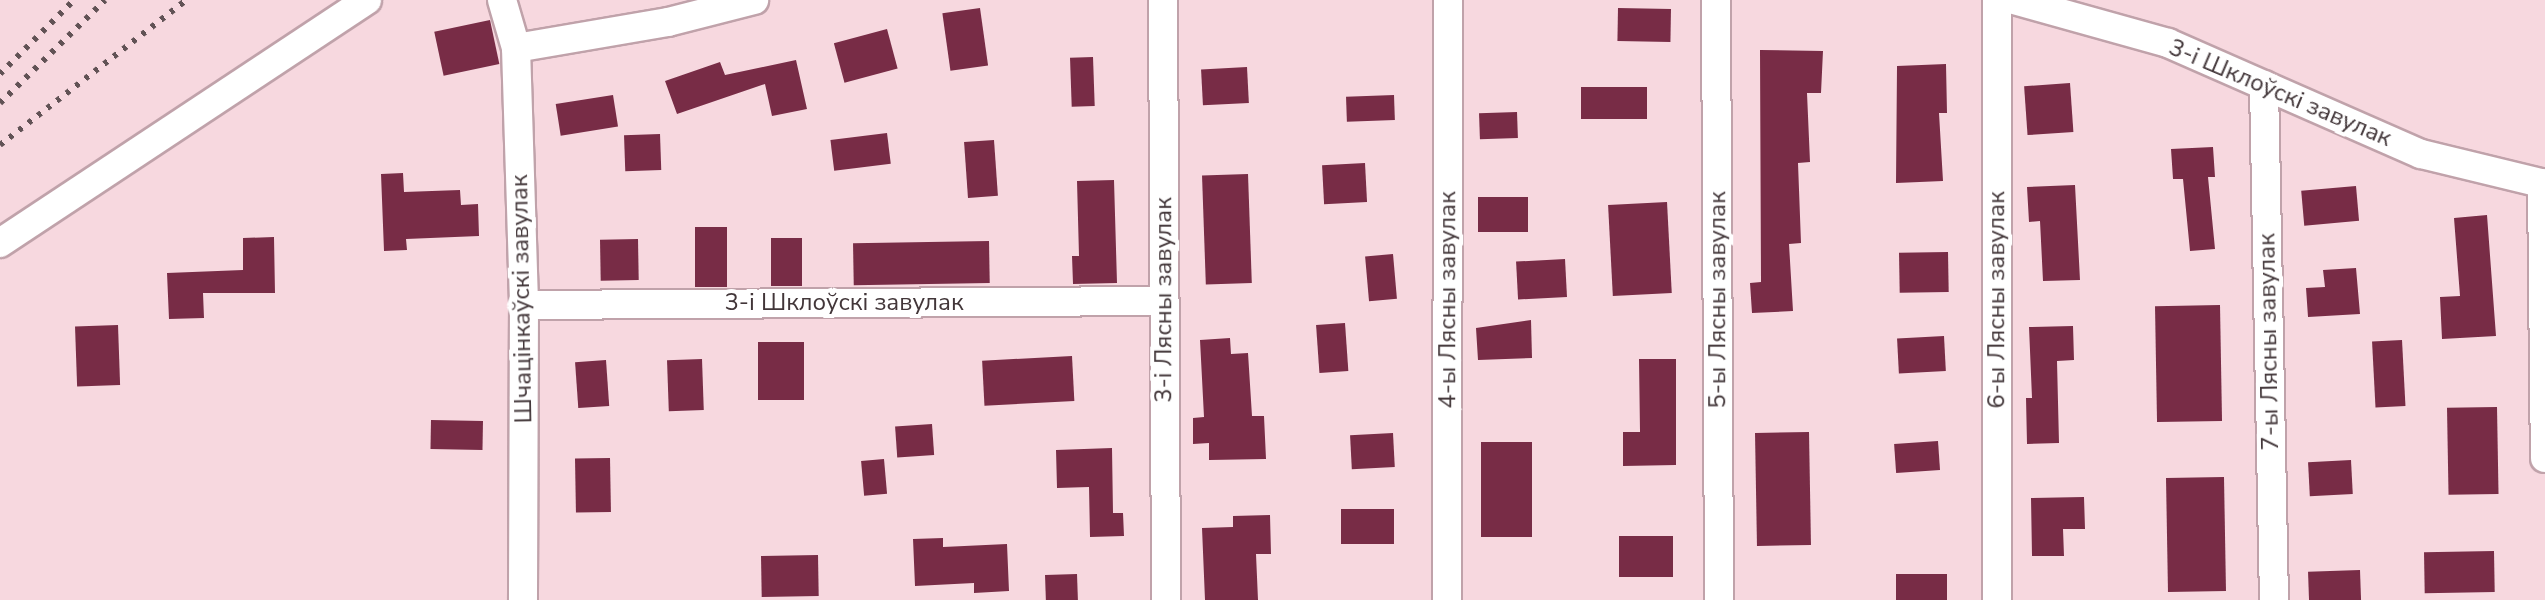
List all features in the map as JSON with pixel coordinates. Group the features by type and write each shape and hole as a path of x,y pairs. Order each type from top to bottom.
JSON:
{"street":[{"path":"0,243 367,0"},
{"name":"Шчацінкаўскі завулак","path":"502,0 516,48 524,305 523,600"},
{"path":"516,48 668,22 754,0"},
{"name":"3-і Лясны завулак","path":"1163,0 1166,600"},
{"name":"4-ы Лясны завулак","path":"1447,600 1448,0"},
{"name":"5-ы Лясны завулак","path":"1716,0 1719,600"},
{"name":"6-ы Лясны завулак","path":"1997,0 1997,600"},
{"name":"3-і Шклоўскі завулак","path":"2014,0 2168,43 2421,154 2544,184"},
{"name":"7-ы Лясны завулак","path":"2264,85 2274,600"},
{"path":"2544,184 2545,458"},
{"name":"3-і Шклоўскі завулак","path":"524,305 1164,301"}],"building":[{"path":"980,8 988,65 950,71 942,13"},
{"path":"1618,8 1671,9 1670,42 1617,41"},
{"path":"490,20 499,64 444,76 434,32"},
{"path":"887,29 898,69 844,83 834,43"},
{"path":"1760,50 1823,51 1821,93 1807,93 1810,162 1798,163 1801,243 1789,244 1793,311 1752,313 1750,283 1761,282"},
{"path":"1093,57 1095,106 1072,107 1070,58"},
{"path":"796,60 807,109 772,116 765,84 677,114 665,81 720,62 725,75"},
{"path":"1946,64 1947,113 1939,113 1943,181 1896,183 1897,66"},
{"path":"1247,67 1249,103 1203,105 1201,69"},
{"path":"2070,83 2073,132 2028,135 2024,86"},
{"path":"1581,87 1647,87 1647,119 1581,119"},
{"path":"613,95 618,127 561,136 556,104"},
{"path":"1394,95 1395,120 1347,122 1346,97"},
{"path":"1517,112 1518,138 1480,139 1479,113"},
{"path":"887,133 891,164 834,171 830,140"},
{"path":"660,134 661,170 625,171 624,135"},
{"path":"994,140 998,196 968,198 964,142"},
{"path":"2213,147 2215,177 2208,177 2215,249 2190,251 2183,179 2173,179 2171,149"},
{"path":"1365,163 1367,202 1324,204 1322,165"},
{"path":"403,173 404,192 460,190 461,205 478,204 479,236 406,239 407,250 384,251 381,174"},
{"path":"1248,174 1252,283 1206,285 1202,176"},
{"path":"1114,180 1117,283 1073,284 1072,256 1079,256 1077,181"},
{"path":"2075,185 2080,280 2043,281 2040,221 2029,222 2027,187"},
{"path":"2356,186 2359,221 2304,226 2301,191"},
{"path":"1478,197 1528,197 1528,232 1478,232"},
{"path":"1667,202 1672,293 1613,296 1608,205"},
{"path":"2487,215 2496,336 2442,339 2440,297 2460,296 2454,218"},
{"path":"695,227 727,227 727,287 695,287"},
{"path":"274,237 275,293 203,293 204,318 169,319 167,273 243,270 243,238"},
{"path":"771,238 802,238 802,286 771,286"},
{"path":"638,239 639,280 601,281 600,240"},
{"path":"989,241 990,283 854,285 853,243"},
{"path":"1948,252 1949,292 1900,293 1899,253"},
{"path":"1393,254 1397,299 1369,301 1365,256"},
{"path":"1565,259 1567,297 1518,300 1516,262"},
{"path":"2356,268 2360,314 2308,317 2306,288 2325,287 2323,270"},
{"path":"2220,305 2222,421 2157,422 2155,306"},
{"path":"1531,320 1532,358 1478,360 1476,328"},
{"path":"1345,323 1348,371 1319,373 1316,325"},
{"path":"118,325 120,385 77,386 75,327"},
{"path":"2073,326 2074,360 2057,361 2059,443 2027,444 2026,398 2032,398 2029,327"},
{"path":"1944,336 1946,371 1899,373 1897,338"},
{"path":"1230,338 1231,354 1248,353 1252,416 1264,416 1266,459 1209,460 1209,443 1193,444 1193,418 1204,417 1200,340"},
{"path":"2402,340 2405,406 2375,407 2372,342"},
{"path":"758,342 804,342 804,400 758,400"},
{"path":"1072,356 1074,401 984,406 982,361"},
{"path":"702,359 704,410 669,411 667,360"},
{"path":"1639,359 1676,359 1676,465 1623,466 1623,432 1640,432"},
{"path":"606,360 609,406 578,408 575,362"},
{"path":"2497,407 2499,494 2449,495 2447,408"},
{"path":"431,420 483,421 482,450 430,449"},
{"path":"932,424 934,455 897,458 895,427"},
{"path":"1809,432 1811,545 1757,546 1755,433"},
{"path":"1393,433 1395,467 1352,469 1350,435"},
{"path":"1938,441 1940,470 1896,473 1894,444"},
{"path":"1481,442 1532,442 1532,537 1481,537"},
{"path":"1112,448 1113,513 1123,513 1124,536 1090,537 1089,487 1057,488 1056,450"},
{"path":"610,458 611,512 576,513 575,459"},
{"path":"884,459 887,494 864,496 861,461"},
{"path":"2351,460 2353,494 2310,496 2308,462"},
{"path":"2224,477 2226,591 2168,592 2166,478"},
{"path":"2084,497 2085,529 2063,529 2064,556 2032,556 2031,498"},
{"path":"1341,509 1394,509 1394,544 1341,544"},
{"path":"1270,515 1271,554 1256,554 1258,600 1205,600 1202,528 1233,527 1233,516"},
{"path":"1619,536 1673,536 1673,577 1619,577"},
{"path":"943,538 943,547 1007,544 1009,591 974,593 974,583 915,586 913,539"},
{"path":"2494,551 2495,592 2425,593 2424,552"},
{"path":"818,555 819,596 762,597 761,556"},
{"path":"2360,570 2361,600 2309,600 2308,572"},
{"path":"1077,574 1078,600 1046,600 1045,575"},
{"path":"1896,574 1947,574 1947,600 1896,600"}],"railway":[{"path":"0,74 74,0"},
{"path":"0,103 105,0"},
{"path":"0,145 186,0"}]}
